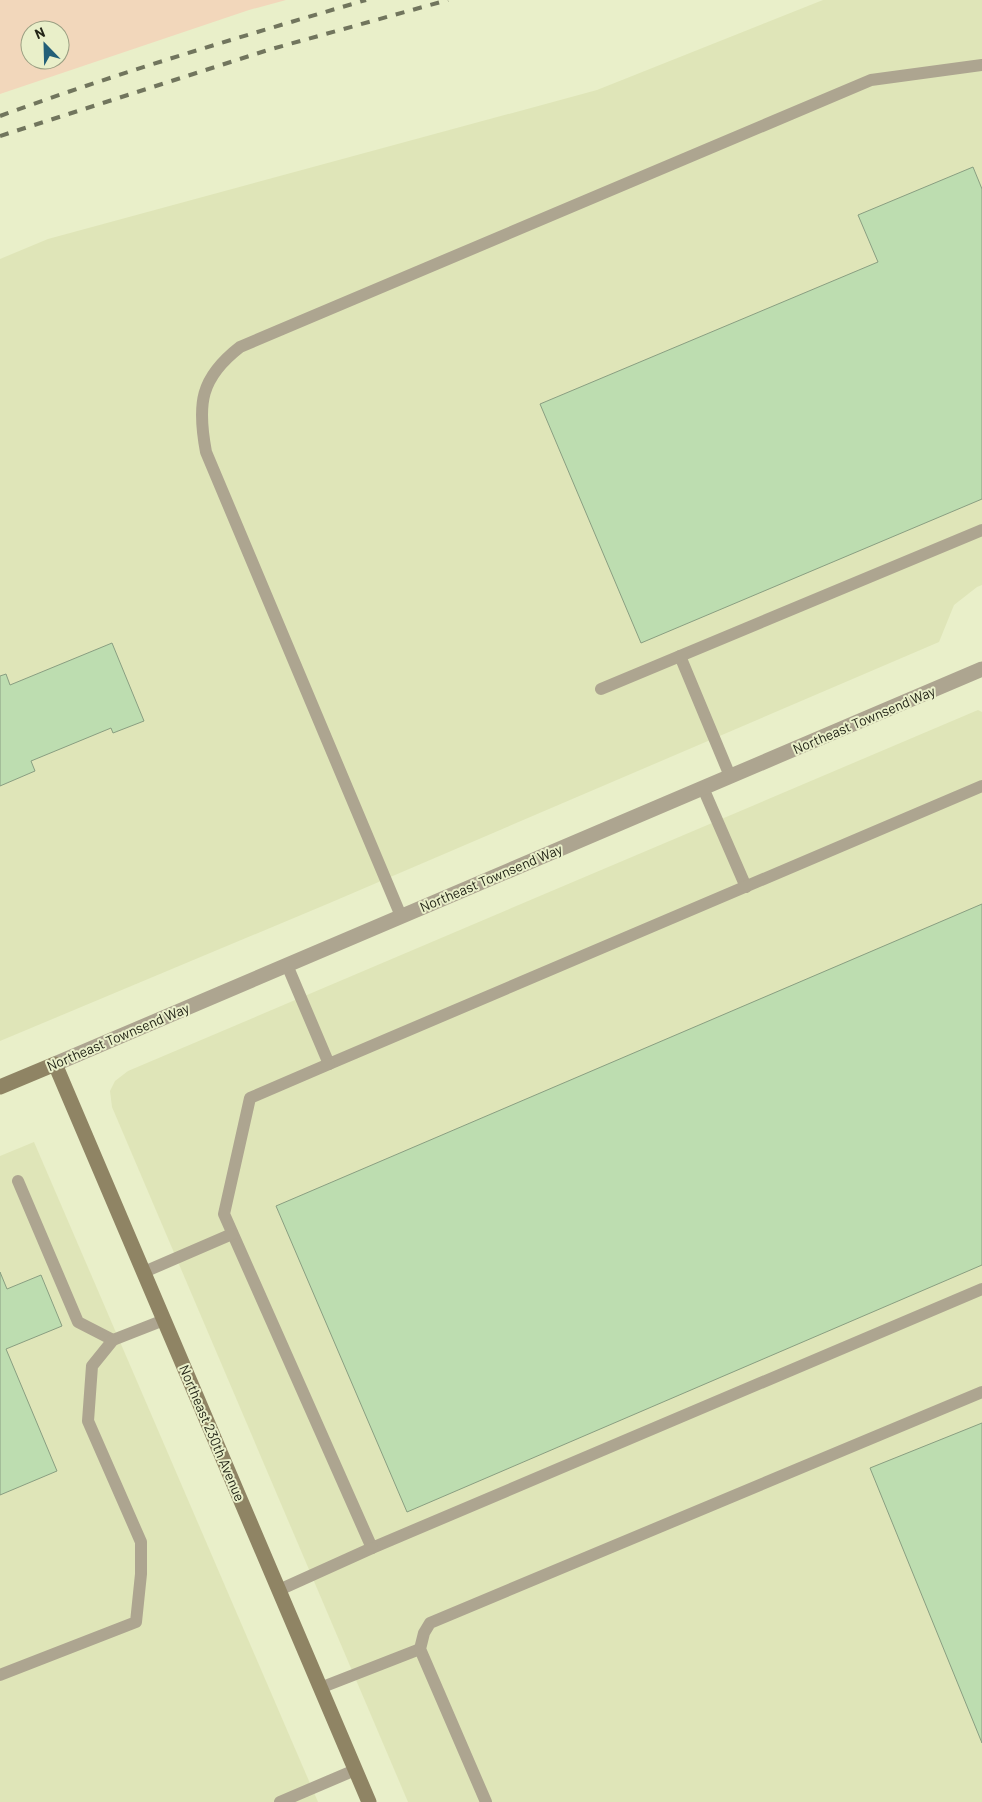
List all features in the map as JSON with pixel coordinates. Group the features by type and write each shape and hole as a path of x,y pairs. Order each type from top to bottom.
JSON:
{"street":[{"name":"Northeast Townsend Way","path":"0,1087 982,670"},
{"name":"Northeast 230th Avenue","path":"55,1064 368,1802"}],"lane":[{"path":"401,916 206,452 201,423 202,401 211,377 224,359 240,347 871,80 982,65"},
{"path":"601,689 982,530"},
{"path":"680,656 730,776"},
{"path":"372,1548 224,1214 250,1098 982,786"},
{"path":"703,788 746,887"},
{"path":"287,965 329,1064"},
{"path":"18,1182 78,1322 114,1340"},
{"path":"144,1272 232,1234"},
{"path":"279,1590 372,1548 982,1289"},
{"path":"0,1675 136,1622 142,1542 88,1421 92,1366 114,1340 164,1320"},
{"path":"486,1802 420,1649 424,1633 430,1623 673,1521 763,1486 982,1392"},
{"path":"320,1688 420,1649"},
{"path":"280,1802 355,1770"}],"shaded area":[{"path":"0,0 286,0 249,10 0,94"},
{"path":"823,0 982,0 982,585 954,605 939,642 332,902 0,1041 0,259 48,239 597,90"},
{"path":"978,710 982,712 982,1802 408,1802 112,1107 110,1091 115,1081 128,1071"},
{"path":"34,1142 318,1802 0,1802 0,1156"}],"building":[{"path":"973,167 982,189 982,499 641,643 540,404 878,262 858,215"},
{"path":"112,643 144,721 113,733 111,728 31,761 35,771 0,786 0,676 6,674 10,685"},
{"path":"982,904 982,1265 407,1512 276,1206"},
{"path":"0,1272 7,1289 41,1275 62,1326 6,1349 57,1471 0,1495"},
{"path":"982,1423 982,1743 870,1468"}],"railway":[{"path":"0,116 136,69 366,0"},
{"path":"0,136 268,50 448,0"}]}
